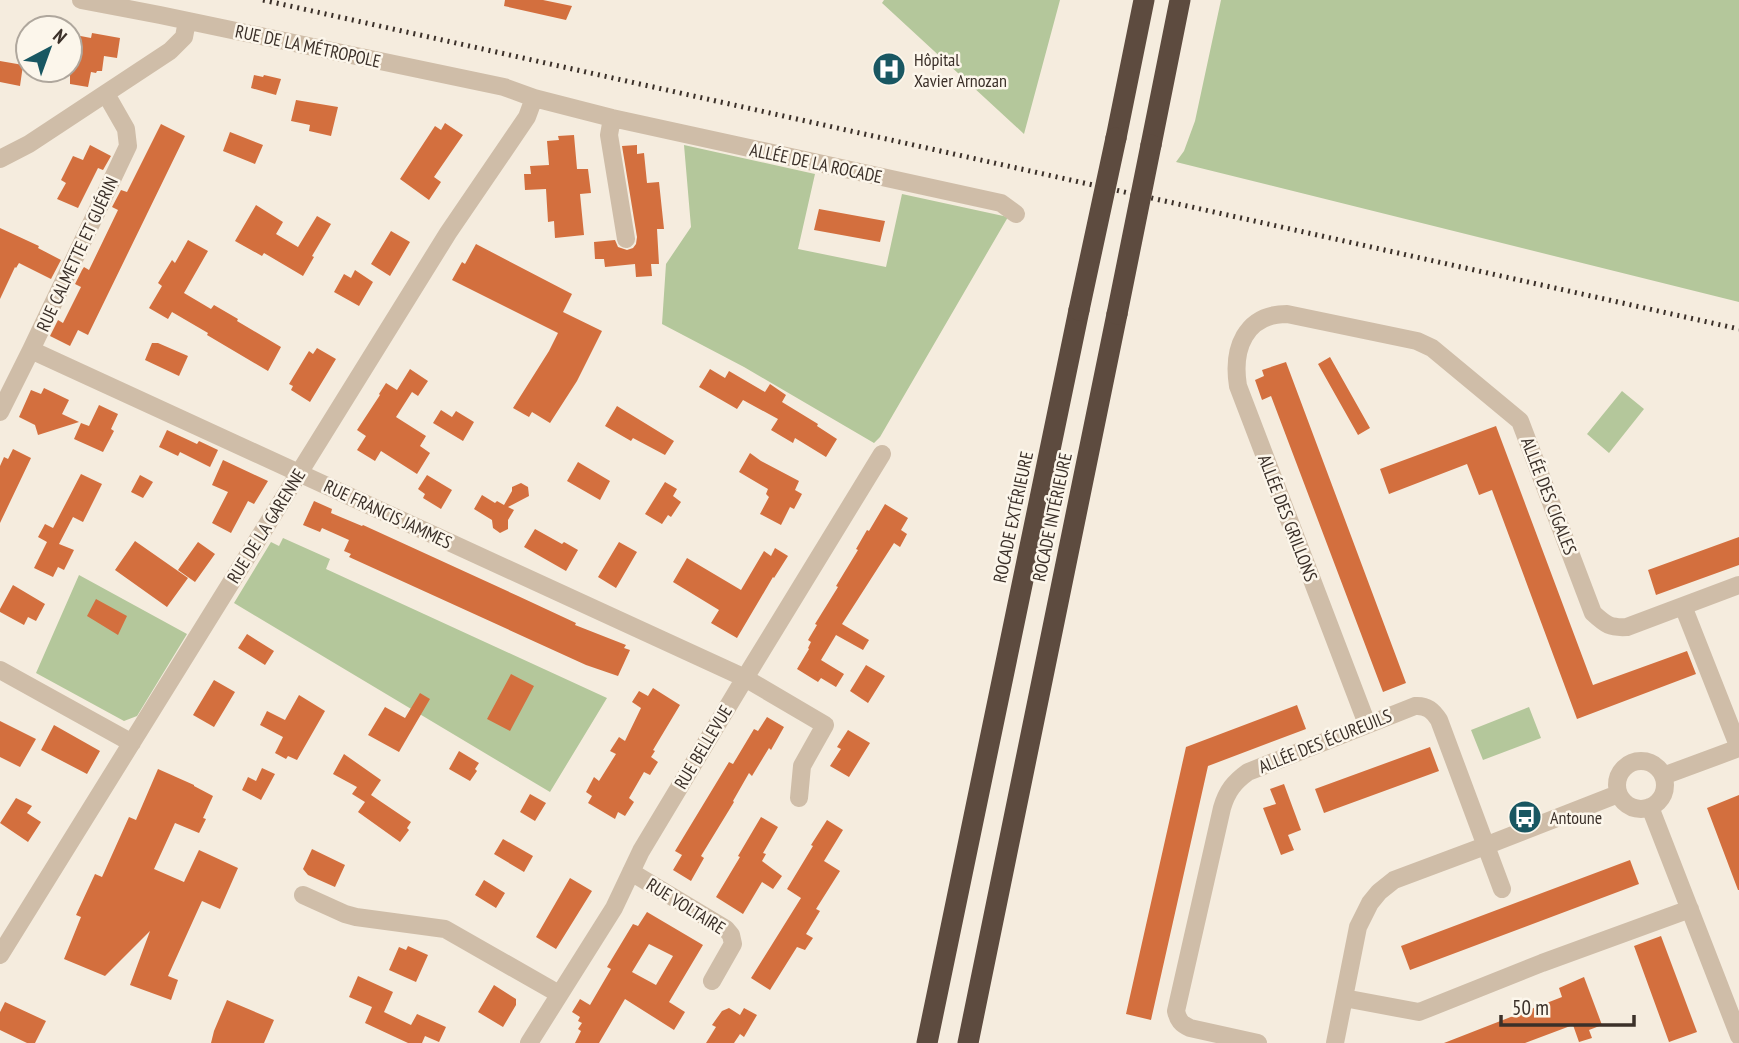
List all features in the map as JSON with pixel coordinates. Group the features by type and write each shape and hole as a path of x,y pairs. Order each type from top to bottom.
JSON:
{"highway":[{"name":"ROCADE EXTÉRIEURE","path":"927,1043 1144,0"},
{"name":"ROCADE INTÉRIEURE","path":"968,1043 1180,0"}],"street":[{"name":"RUE DE LA MÉTROPOLE","path":"80,0 503,87 534,98"},
{"path":"0,159 29,144 170,51 184,37 187,21"},
{"name":"RUE CALMETTE ET GUÉRIN","path":"0,412 128,146 126,129 106,94"},
{"name":"ALLÉE DE LA ROCADE","path":"534,98 612,118 1001,203 1017,214"},
{"name":"RUE DE LA GARENNE","path":"0,956 448,233 527,117 534,98"},
{"path":"612,118 609,135 626,239"},
{"name":"ALLÉE DES CIGALES","path":"1264,317 1287,314 1417,341 1432,348 1520,421 1593,613 1612,628 1627,627 1739,585"},
{"name":"ALLÉE DES GRILLONS","path":"1264,317 1245,335 1240,348 1236,372 1238,386 1367,724"},
{"name":"RUE FRANCIS JAMMES","path":"31,350 745,678 825,725 802,766 799,798"},
{"name":"RUE BELLEVUE","path":"529,1043 614,908 641,851 882,454"},
{"path":"1663,776 1739,748 1684,606"},
{"path":"0,670 132,743"},
{"name":"ALLÉE DES ÉCUREUILS","path":"1258,1043 1190,1028 1180,1022 1176,1011 1225,797 1238,779 1248,772 1415,706 1429,708 1439,720 1502,889"},
{"path":"1639,761 1654,765 1663,776 1663,794 1660,800 1650,807 1631,807 1618,794 1618,779 1625,767 1632,763 1639,761"},
{"path":"1335,1043 1358,927 1363,914 1379,892 1394,880 1618,794"},
{"path":"1650,807 1739,1036"},
{"name":"RUE VOLTAIRE","path":"631,872 732,935 733,944 712,981"},
{"path":"303,895 356,918 445,929 559,994"},
{"path":"1344,998 1419,1012 1584,947 1690,909"}],"green space":[{"path":"884,0 1060,0 1024,134 882,3"},
{"path":"1221,0 1739,0 1739,302 1176,162 1184,151 1195,121"},
{"path":"684,145 815,174 798,249 886,267 902,194 1008,217 880,437 874,443 744,367 662,324 666,264 691,227"},
{"path":"1622,391 1644,409 1609,453 1587,434"},
{"path":"283,538 330,559 326,569 607,698 550,792 234,603 271,542 279,546"},
{"path":"79,575 187,634 137,716 124,721 36,673"},
{"path":"1529,707 1541,738 1483,760 1471,730"}],"building":[{"path":"505,0 543,0 572,6 566,20 504,6"},
{"path":"92,33 120,38 117,58 104,56 102,71 91,72 88,87 70,84 84,84 84,37 91,38"},
{"path":"0,61 14,63 14,84 20,86 0,82"},
{"path":"254,75 281,79 276,95 251,88"},
{"path":"296,100 338,107 331,136 309,131 310,125 291,121"},
{"path":"445,123 463,135 434,177 441,182 429,200 400,179 435,126 441,130"},
{"path":"161,124 185,136 88,335 78,330 70,346 50,336 58,320 63,323 81,287 75,284 84,267 89,270 118,210 112,207 121,190 127,192"},
{"path":"230,132 263,145 255,164 223,151"},
{"path":"574,135 577,169 588,169 591,193 580,194 584,235 555,238 554,221 548,222 546,189 525,190 524,174 531,174 530,166 549,165 547,141 559,140 558,136"},
{"path":"90,145 111,156 103,170 98,168 78,208 57,199 66,183 61,180 73,156 83,160"},
{"path":"637,145 637,154 644,153 647,183 659,182 664,229 657,229 659,264 651,264 652,276 636,277 635,264 605,267 604,259 595,259 594,242 615,240 618,247 627,250 636,244 622,146"},
{"path":"256,205 283,222 276,234 298,247 317,216 331,224 303,276 264,253 262,256 235,241"},
{"path":"819,209 885,221 880,242 814,230"},
{"path":"0,228 39,246 38,248 61,260 51,279 19,263 0,299"},
{"path":"391,231 410,242 390,276 371,264"},
{"path":"188,240 208,251 184,293 211,309 214,305 281,347 268,371 172,312 168,319 149,308 162,286 158,283 172,260 175,263"},
{"path":"476,244 572,294 563,312 602,331 577,381 550,423 532,412 529,417 513,408 558,333 452,280"},
{"path":"355,270 373,282 359,306 334,292 344,274 351,278"},
{"path":"152,343 188,356 179,376 145,360"},
{"path":"317,348 336,359 310,402 291,390 293,386 289,384 309,351 313,354"},
{"path":"1330,357 1370,428 1358,435 1318,364"},
{"path":"1286,362 1406,683 1383,692 1271,396 1262,400 1255,380 1264,376 1262,370"},
{"path":"410,369 428,381 418,396 412,392 396,417 426,436 420,446 430,453 417,474 381,451 375,461 357,450 366,436 357,430 386,383 397,390"},
{"path":"710,369 725,378 729,371 765,392 770,384 786,395 782,402 837,439 826,457 795,438 793,443 771,430 778,419 743,400 737,409 699,387"},
{"path":"44,388 69,400 62,414 79,422 38,435 35,425 19,417 31,390 41,394"},
{"path":"99,405 118,414 111,429 114,431 103,452 74,439 81,423 89,426"},
{"path":"617,406 674,441 665,455 633,438 631,441 605,426"},
{"path":"441,410 452,417 456,411 474,422 463,441 433,423"},
{"path":"1496,426 1593,685 1687,651 1696,674 1577,719 1492,490 1479,495 1467,464 1389,494 1380,469"},
{"path":"167,430 218,450 210,467 180,452 178,456 159,447"},
{"path":"13,449 31,458 0,523 0,466 4,457 8,459"},
{"path":"750,453 799,481 795,490 802,494 794,509 790,507 781,525 760,514 769,497 766,494 768,489 739,472"},
{"path":"223,460 268,481 254,504 248,501 231,533 212,523 228,492 212,485"},
{"path":"578,462 610,481 600,500 567,481"},
{"path":"81,474 102,484 83,522 73,517 59,544 74,550 64,570 58,567 53,577 34,568 47,542 38,537 45,524 53,528"},
{"path":"140,475 153,482 143,498 131,492"},
{"path":"427,475 452,490 441,509 423,498 425,494 418,489"},
{"path":"665,482 677,489 673,496 681,502 671,517 668,515 662,524 645,514"},
{"path":"521,483 528,487 529,496 508,507 514,510 508,520 508,529 500,533 493,528 492,520 474,509 482,495 504,505 512,487"},
{"path":"314,501 332,509 331,513 518,596 576,623 575,625 626,645 624,648 630,650 618,676 586,665 349,557 351,554 344,551 349,540 322,528 320,532 303,525"},
{"path":"885,504 908,518 901,530 907,534 900,547 894,543 842,624 869,640 863,650 836,635 821,660 844,674 836,687 821,678 818,682 797,669 809,649 811,642 808,640 817,625 815,624 838,587 836,586 867,530 869,531"},
{"path":"535,529 578,550 566,571 524,547"},
{"path":"1739,537 1739,565 1656,595 1648,570"},
{"path":"135,541 188,578 167,607 115,570"},
{"path":"198,542 215,554 195,582 178,570"},
{"path":"619,542 637,552 616,588 598,577"},
{"path":"775,548 788,556 737,638 711,623 719,610 673,582 687,558 741,590 764,551 771,556"},
{"path":"13,585 45,604 36,621 28,617 24,625 0,612"},
{"path":"96,599 127,616 118,635 87,616"},
{"path":"247,634 274,651 265,665 238,648"},
{"path":"866,665 885,676 868,703 850,691"},
{"path":"511,674 534,686 510,731 487,719"},
{"path":"214,680 235,692 214,727 193,715"},
{"path":"653,688 680,705 653,750 655,751 651,757 658,762 650,775 644,772 629,798 634,802 625,816 618,812 615,819 588,803 592,796 586,792 594,777 599,781 616,754 610,751 619,737 625,741 641,708 632,702 639,691 648,696"},
{"path":"420,693 430,699 399,752 368,735 385,707 405,718"},
{"path":"299,695 325,711 297,760 288,756 286,759 275,753 283,737 260,725 267,711 285,720"},
{"path":"1297,705 1306,729 1208,766 1151,1020 1126,1014 1186,747"},
{"path":"767,717 784,727 752,776 749,773 701,856 704,858 691,881 673,870 682,855 675,851 729,762 733,764 754,729 758,731"},
{"path":"0,721 36,739 20,767 0,757"},
{"path":"54,725 100,751 87,774 41,750"},
{"path":"848,730 870,743 849,777 830,766 841,749 837,747"},
{"path":"1430,747 1439,771 1324,813 1315,789"},
{"path":"459,751 479,763 470,781 449,769"},
{"path":"344,754 381,780 371,795 411,822 407,828 409,830 400,842 358,812 365,802 352,794 357,787 333,774"},
{"path":"262,768 275,774 261,800 242,790 248,777 256,781"},
{"path":"158,769 213,796 199,833 175,823 154,869 184,882 199,850 238,868 220,909 202,901 168,976 178,980 171,1000 130,985 150,931 105,976 64,959 81,917 76,915 95,874 102,877 129,817 136,820"},
{"path":"1284,784 1301,830 1288,835 1294,850 1281,855 1263,808 1276,804 1270,789"},
{"path":"530,794 546,803 535,821 520,812"},
{"path":"1739,795 1739,890 1738,890 1707,808"},
{"path":"16,798 32,806 27,813 41,822 28,842 0,823"},
{"path":"761,817 778,827 763,853 766,854 762,861 782,876 773,889 762,882 743,914 716,897"},
{"path":"827,820 843,830 824,861 840,871 816,909 820,911 806,934 813,938 805,950 797,947 770,990 751,978 801,898 787,889"},
{"path":"503,839 533,856 524,872 494,854"},
{"path":"312,849 345,865 335,887 308,875 303,869"},
{"path":"1630,860 1639,884 1410,970 1401,946"},
{"path":"570,878 592,891 556,949 536,937"},
{"path":"484,880 505,893 496,908 475,895"},
{"path":"647,912 703,945 669,1002 685,1012 674,1030 625,999 599,1043 575,1043 582,1023 578,1021 580,1017 572,1012 580,999 590,1005 611,969 607,967 633,924 638,926","holes":["649,944 673,956 656,985 632,972"]},
{"path":"1661,936 1697,1032 1669,1042 1634,946"},
{"path":"408,946 428,955 416,982 389,970 399,947 406,950"},
{"path":"358,976 393,992 384,1012 411,1025 417,1014 446,1027 439,1042 425,1036 422,1043 408,1043 365,1023 372,1007 349,997"},
{"path":"1584,977 1602,1025 1589,1030 1592,1038 1579,1042 1573,1025 1525,1043 1444,1043 1562,997 1559,988"},
{"path":"494,985 516,999 516,1005 503,1027 478,1012"},
{"path":"227,1000 274,1020 264,1043 211,1043"},
{"path":"5,1002 46,1021 35,1043 27,1043 0,1030 0,1012"},
{"path":"729,1008 740,1015 744,1008 757,1015 744,1037 740,1034 734,1043 706,1043 716,1027 712,1025 722,1011"}],"railway":[{"path":"263,0 1739,329"}],"place":[{"name":"Hôpital Xavier Arnozan","path":"889,69"},
{"name":"Antoune","path":"1525,817"}]}
